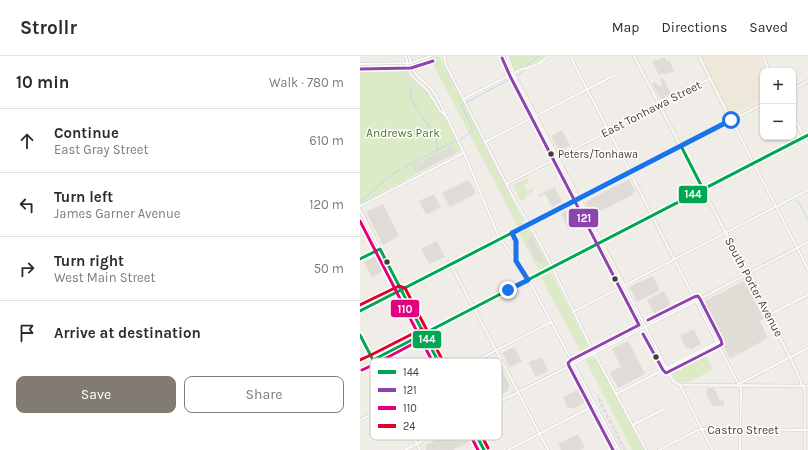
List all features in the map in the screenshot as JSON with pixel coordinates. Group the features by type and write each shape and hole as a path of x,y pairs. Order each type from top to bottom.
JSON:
{"main road":[{"path":"360,365 370,361"}],"street":[{"path":"406,56 412,75 428,91 440,111 445,115"},
{"path":"409,56 410,63 416,75 434,92 464,153 501,239 528,280 619,450"},
{"path":"360,64 410,63 431,56"},
{"path":"444,56 446,65 485,142 646,450"},
{"path":"507,56 515,76 674,381 680,385 808,386"},
{"path":"463,99 515,76 522,69 528,68 549,56"},
{"path":"571,56 587,90 741,389 740,450"},
{"name":"South Porter Avenue","path":"634,56 769,315 804,386"},
{"path":"699,56 709,79 808,270"},
{"path":"763,56 769,68"},
{"path":"485,142 615,75"},
{"name":"East Tonhawa Street","path":"507,184 709,79"},
{"path":"796,87 808,81"},
{"path":"360,311 760,106"},
{"path":"796,122 808,145"},
{"path":"377,358 808,135"},
{"path":"360,206 464,153"},
{"path":"573,312 808,190"},
{"path":"360,210 437,358"},
{"path":"512,233 516,241 516,261"},
{"path":"502,400 808,242"},
{"path":"360,259 380,249"},
{"path":"451,265 500,358"},
{"path":"769,315 808,295"},
{"path":"481,358 551,322"},
{"path":"360,335 372,358"},
{"path":"616,394 717,342"},
{"path":"739,385 808,348"},
{"path":"502,361 548,450"},
{"path":"748,379 749,385"},
{"path":"680,385 712,450"},
{"path":"804,386 807,430 805,450"},
{"path":"508,450 595,405"},
{"path":"633,425 664,409"},
{"path":"360,420 370,415"},
{"name":"Castro Street","path":"659,450 702,429 807,430"},
{"path":"415,440 420,450"},
{"path":"405,450 425,440"},
{"path":"479,440 484,450"},
{"path":"610,450 617,446"}],"shaded area":[{"path":"701,56 759,56 765,68 760,68 760,100 731,115"},
{"path":"660,58 666,58 666,61 669,60 674,71 665,75 663,73 659,75 652,61 660,60"},
{"path":"663,78 671,94 661,99 652,84 655,81 658,86 662,84 660,79"},
{"path":"562,130 570,145 559,151 551,136"},
{"path":"453,146 456,153 416,173 414,171 413,166 420,162 422,164 424,163 425,159"},
{"path":"629,179 635,191 633,192 634,194 595,214 594,212 591,214 585,202"},
{"path":"468,180 470,181 476,194 450,207 442,193"},
{"path":"555,187 562,202 552,207 545,194 539,197 538,195"},
{"path":"434,194 441,207 426,215 419,201"},
{"path":"383,204 399,236 383,245 366,212"},
{"path":"578,205 586,220 568,229 561,214"},
{"path":"532,236 534,240 532,242 535,243 542,256 540,258 543,258 544,261 539,264 527,242"},
{"path":"437,241 445,257 429,264 421,249"},
{"path":"376,256 377,258 379,257 386,270 372,277 364,262"},
{"path":"653,276 660,290 637,302 629,287"},
{"path":"744,281 764,319 760,321 768,338 730,359 701,303"},
{"path":"664,291 672,307 655,315 647,300"},
{"path":"694,329 701,344 691,349 688,347 686,348 680,336"},
{"path":"628,341 645,374 618,388 610,372 621,367 612,349"},
{"path":"514,347 522,361 510,368 502,353"},
{"path":"542,358 548,371 536,377 528,362"},
{"path":"502,370 510,386 508,391 502,394"},
{"path":"708,388 714,388 720,400 724,401 724,406 713,406 706,394"},
{"path":"579,389 586,402 574,408 568,408 563,397"},
{"path":"578,434 585,448 579,450 561,450 558,444"},
{"path":"436,440 473,440 453,450 426,450 426,445"}],"green space":[{"path":"510,56 544,56 544,58 516,71 510,62"},
{"path":"440,57 523,220 523,225 518,227 430,58"},
{"name":"Andrews Park","path":"360,66 406,67 413,79 428,93 437,105 447,121 460,151 360,204"},
{"path":"527,178 529,182 524,185 527,191 532,189 532,186 534,191 525,196 526,199 521,201 513,185"},
{"path":"528,229 530,230 548,263 548,266 539,271 519,233"},
{"path":"548,272 552,274 590,349 589,352 583,356 540,276"},
{"path":"704,351 713,369 691,381 676,381 670,370 671,368"},
{"path":"591,357 596,359 645,450 632,450 585,359"}],"waterway":[{"path":"467,102 520,74 525,67 539,56"},
{"path":"411,86 411,95 414,103 434,135 437,143 437,151"},
{"path":"461,139 472,131 462,104"},
{"path":"403,168 455,142"},
{"path":"360,202 385,180 401,169"},
{"path":"796,200 808,220"}],"railway":[{"path":"598,396 625,450"}],"transit line":[{"name":"121","path":"502,58 639,325 571,360 568,363 613,450"},
{"name":"121","path":"360,69 411,68 433,61"},
{"name":"144","path":"377,358 808,135"},
{"name":"144","path":"360,311 681,146 703,189"},
{"name":"110","path":"360,221 431,358"},
{"name":"144","path":"360,259 380,249 436,358"},
{"name":"24","path":"360,305 399,286 405,288 441,358"},
{"name":"121","path":"643,334 666,373 722,344 698,296 648,320"},
{"name":"24","path":"360,360 422,329"},
{"name":"144","path":"360,335 372,358"},
{"name":"110","path":"386,358 426,337"},
{"name":"110","path":"362,370 370,366"},
{"name":"110","path":"473,440 478,450"},
{"name":"144","path":"479,440 484,450"},
{"name":"24","path":"484,440 488,448"}],"place":[{"name":"Peters/Tonhawa","path":"551,154"}],"route":[{"path":"508,290 528,280 516,261 516,241 512,233 731,120"}]}
